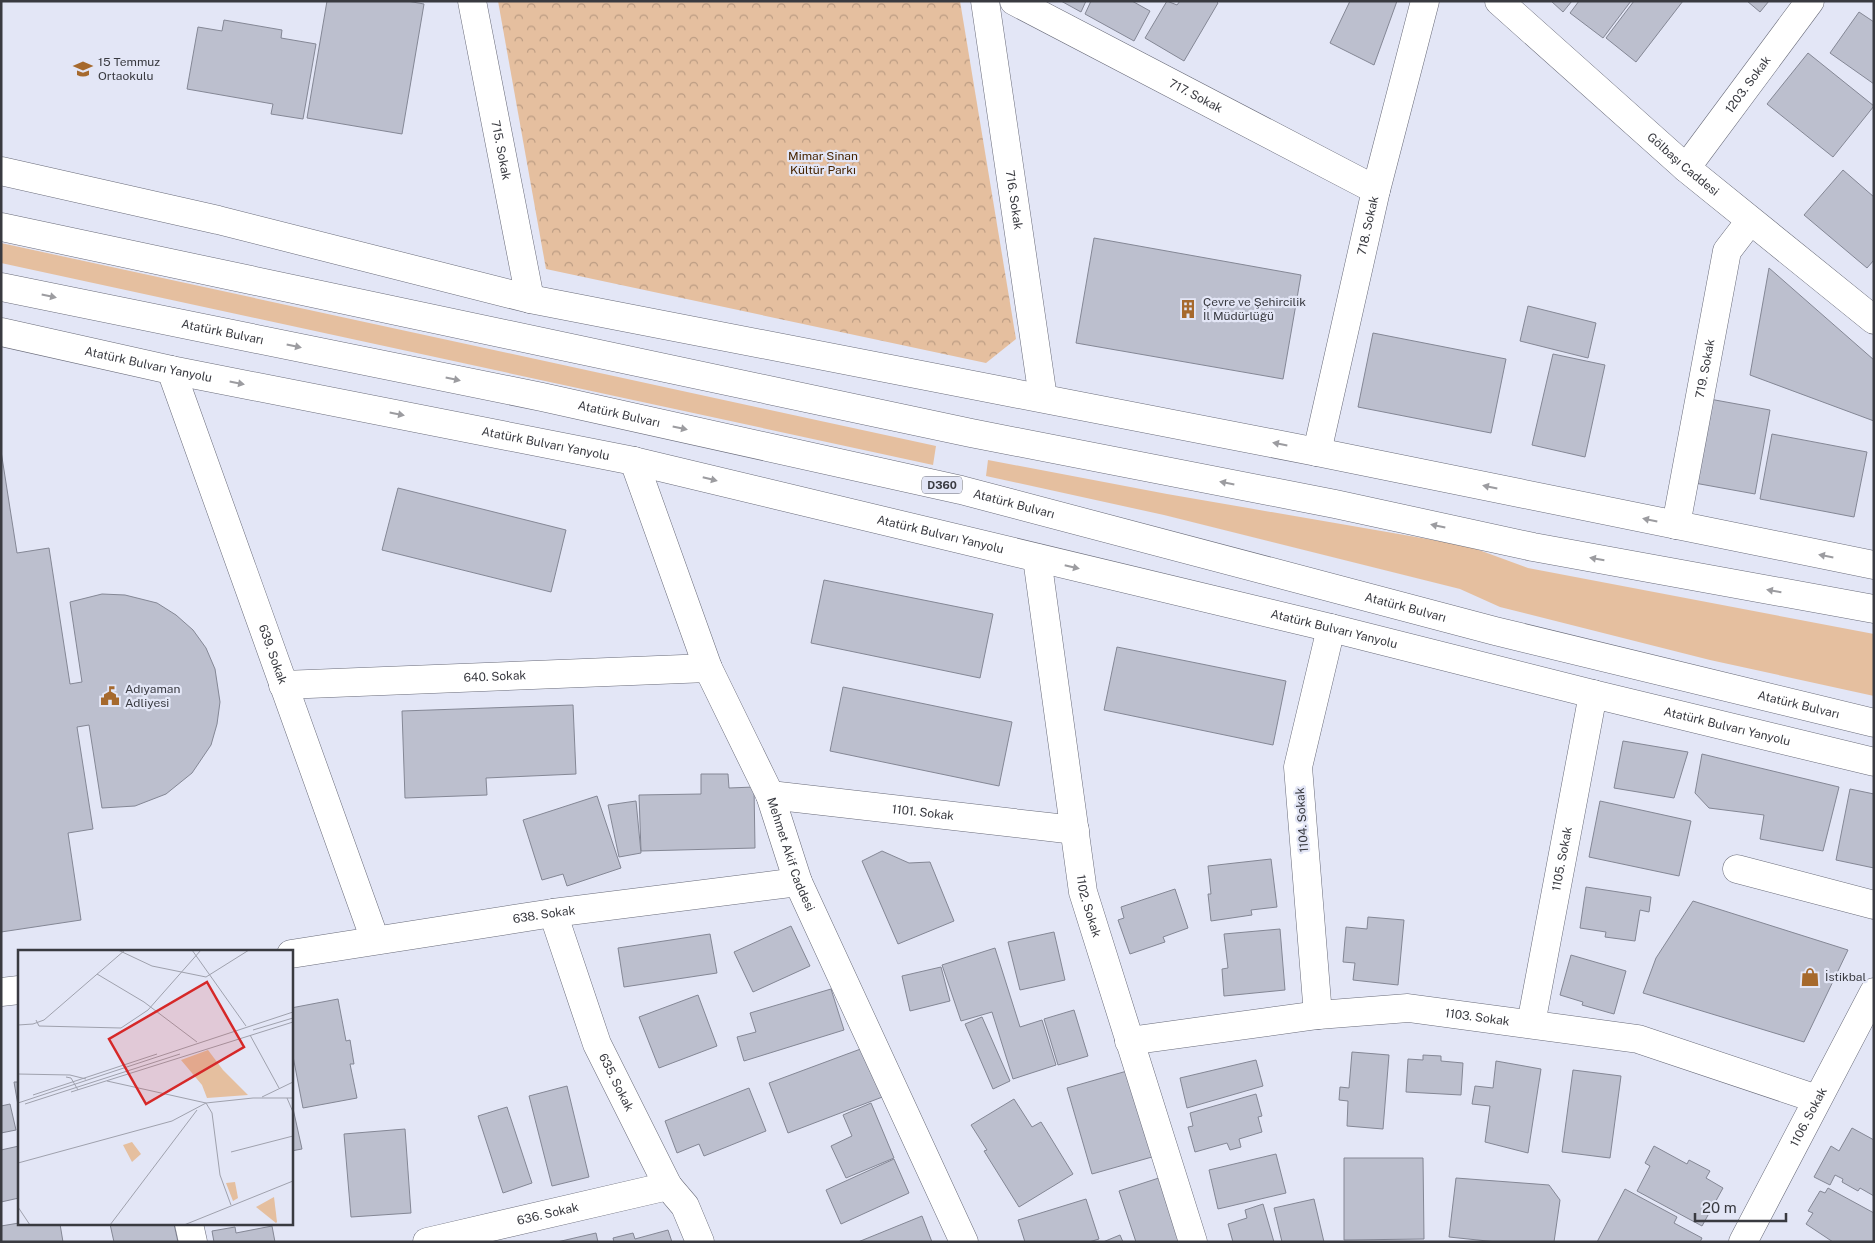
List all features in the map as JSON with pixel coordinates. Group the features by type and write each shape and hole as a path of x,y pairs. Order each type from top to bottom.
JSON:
{"main road":[{"name":"715. Sokak","path":"472,1 530,299"},
{"name":"716. Sokak","path":"984,1 1044,398"},
{"name":"717. Sokak","path":"1014,1 1376,190"},
{"name":"718. Sokak","path":"1317,452 1376,190 1424,1"},
{"name":"Gölbaşı Caddesi","path":"1499,1 1686,168 1874,320"},
{"name":"1203. Sokak","path":"1686,168 1810,1"},
{"path":"1,171 218,220 530,299 1317,452 1874,566"},
{"name":"719. Sokak","path":"1676,525 1727,250 1750,220"},
{"path":"1,227 971,433 1335,504 1533,547 1874,608"},
{"name":"Atatürk Bulvarı","path":"1,287 542,397 961,490 1495,631 1874,722"},
{"name":"Atatürk Bulvarı Yanyolu","path":"1,332 171,370 634,461 1330,628 1874,762"},
{"name":"639. Sokak","path":"171,370 375,940"},
{"name":"Mehmet Akif Caddesi","path":"634,461 708,668 770,795 798,882 964,1242"},
{"name":"1102. Sokak","path":"1037,558 1083,892 1193,1242"},
{"name":"1104. Sokak","path":"1318,1015 1298,767 1330,628"},
{"name":"640. Sokak","path":"283,685 708,668"},
{"name":"1105. Sokak","path":"1531,1024 1593,694"},
{"name":"1101. Sokak","path":"770,795 1075,830"},
{"path":"1737,869 1874,905"},
{"name":"638. Sokak","path":"292,954 553,913 798,882"},
{"name":"635. Sokak","path":"553,913 597,1044 668,1186 685,1206 700,1242"},
{"path":"1,992 18,990"},
{"name":"1106. Sokak","path":"1743,1242 1817,1099 1871,1004"},
{"name":"1103. Sokak","path":"1129,1041 1318,1015 1408,1008 1638,1039 1817,1099"},
{"name":"636. Sokak","path":"427,1242 668,1186"},
{"path":"189,1226 193,1242"}],"green space":[{"name":"Mimar Sinan Kültür Parkı","path":"498,1 960,1 1016,339 986,363 546,269"},
{"path":"1,243 936,446 933,465 1,263"},
{"path":"988,460 1167,494 1468,546 1528,568 1874,634 1874,696 1710,660 1500,607 1460,589 1164,515 986,476"}],"building":[{"path":"327,1 407,1 424,4 402,134 307,118"},
{"path":"1061,1 1086,1 1081,12"},
{"path":"1091,1 1132,1 1150,11 1134,41 1085,14"},
{"path":"1167,1 1177,5 1180,1 1216,1 1218,3 1184,61 1145,38"},
{"path":"1350,1 1397,1 1374,65 1330,43"},
{"path":"1551,1 1572,1 1563,12"},
{"path":"1579,1 1631,1 1603,38 1570,13"},
{"path":"1634,1 1683,1 1636,62 1606,38"},
{"path":"1747,1 1769,1 1760,12"},
{"path":"1859,12 1874,22 1874,84 1830,53"},
{"path":"224,20 282,30 281,38 316,44 303,119 271,114 273,104 187,89 198,27 222,31"},
{"path":"1808,53 1874,106 1833,157 1767,104"},
{"path":"1843,170 1874,197 1874,260 1867,268 1804,215"},
{"name":"Çevre ve Şehircilik İl Müdürlüğü","path":"1094,238 1301,275 1283,379 1076,343"},
{"path":"1769,268 1874,360 1874,421 1750,375"},
{"path":"1528,306 1596,323 1588,358 1520,341"},
{"path":"1373,333 1506,359 1491,433 1358,407"},
{"path":"1553,354 1605,365 1585,457 1532,445"},
{"path":"1704,398 1770,410 1755,494 1689,482"},
{"path":"1772,434 1867,452 1854,517 1760,499"},
{"name":"Adıyaman Adliyesi","path":"1,451 17,553 49,548 70,684 82,682 70,602 102,594 125,595 157,603 176,615 193,630 206,648 215,669 220,702 217,724 211,745 192,773 166,794 135,806 102,808 89,725 77,727 93,829 68,833 81,920 1,932"},
{"path":"398,488 566,530 551,592 382,550"},
{"path":"824,580 993,614 980,678 811,643"},
{"path":"1117,647 1286,681 1273,745 1104,710"},
{"path":"843,687 1012,722 999,786 830,751"},
{"path":"573,705 576,774 486,778 487,795 405,798 402,711"},
{"path":"1623,741 1688,752 1674,798 1614,788"},
{"path":"1702,754 1839,787 1823,851 1760,839 1764,815 1709,808 1695,793"},
{"path":"701,774 728,774 729,788 754,787 755,848 641,851 639,795 701,794"},
{"path":"1850,789 1874,794 1874,868 1836,860"},
{"path":"597,796 621,868 567,886 563,874 542,880 523,820"},
{"path":"636,801 641,853 619,857 608,805"},
{"path":"1600,801 1691,821 1679,876 1589,857"},
{"path":"882,851 909,863 930,862 954,921 898,944 862,861"},
{"path":"1271,859 1277,907 1251,910 1252,915 1211,921 1208,894 1211,894 1208,866"},
{"path":"1586,887 1651,897 1649,912 1640,910 1635,941 1605,937 1606,932 1580,928"},
{"path":"1175,889 1188,928 1163,937 1165,942 1130,954 1118,920 1124,918 1121,907"},
{"path":"1693,901 1848,950 1804,1042 1643,993 1656,958"},
{"path":"1368,917 1404,920 1398,985 1353,980 1355,963 1343,962 1346,927 1367,929"},
{"path":"791,926 810,966 753,992 734,952"},
{"path":"1280,929 1285,990 1224,996 1222,969 1228,968 1224,934"},
{"path":"1054,932 1065,980 1020,990 1008,942"},
{"path":"710,934 717,973 624,987 618,948"},
{"path":"995,948 1020,1027 1042,1020 1056,1065 1013,1079 992,1012 961,1021 942,965"},
{"path":"1571,955 1626,971 1614,1014 1582,1005 1583,1002 1560,995"},
{"path":"941,967 950,1001 910,1011 902,976"},
{"path":"831,989 844,1030 744,1061 737,1037 756,1032 750,1013"},
{"path":"698,995 717,1046 659,1068 639,1017"},
{"path":"338,999 346,1041 350,1040 354,1064 350,1064 357,1098 303,1108 292,1051 292,1008"},
{"path":"1074,1010 1088,1056 1058,1065 1044,1019"},
{"path":"982,1017 1010,1081 993,1089 965,1024"},
{"path":"866,1047 885,1096 788,1133 769,1083"},
{"path":"1352,1052 1389,1055 1383,1129 1347,1126 1348,1101 1339,1100 1340,1087 1349,1088"},
{"path":"1423,1055 1441,1056 1441,1061 1463,1063 1461,1095 1406,1092 1408,1059 1423,1060"},
{"path":"1256,1060 1263,1086 1187,1108 1180,1078"},
{"path":"1496,1061 1541,1069 1528,1153 1485,1142 1490,1106 1472,1104 1475,1086 1493,1088"},
{"path":"1573,1070 1621,1076 1610,1158 1562,1152"},
{"path":"1127,1071 1152,1157 1092,1174 1067,1088"},
{"path":"14,1082 18,1082 18,1105"},
{"path":"567,1086 589,1177 552,1186 529,1096"},
{"path":"749,1088 766,1131 704,1156 699,1144 677,1153 665,1121"},
{"path":"1256,1094 1262,1116 1258,1117 1262,1132 1239,1139 1241,1147 1230,1150 1227,1143 1195,1152 1188,1127 1193,1126 1190,1113"},
{"path":"1014,1099 1032,1127 1041,1122 1073,1174 1019,1207 984,1151 987,1150 971,1125"},
{"path":"871,1103 894,1158 846,1178 831,1146 852,1136 843,1115"},
{"path":"10,1104 16,1130 1,1133 1,1106"},
{"path":"292,1104 302,1149 292,1151"},
{"path":"507,1107 532,1183 503,1193 478,1116"},
{"path":"1852,1128 1874,1140 1874,1196 1860,1188 1858,1191 1842,1182 1843,1179 1835,1175 1830,1185 1814,1177 1831,1146 1839,1151"},
{"path":"405,1129 411,1213 351,1217 344,1134"},
{"path":"18,1146 18,1198 1,1202 1,1150"},
{"path":"1654,1146 1687,1164 1689,1160 1710,1171 1706,1178 1723,1188 1702,1226 1637,1191 1650,1166 1645,1163"},
{"path":"1276,1154 1286,1193 1218,1209 1209,1170"},
{"path":"1344,1158 1423,1158 1424,1239 1344,1240"},
{"path":"894,1159 909,1193 841,1224 826,1190"},
{"path":"1168,1175 1189,1242 1136,1242 1119,1191"},
{"path":"1456,1178 1549,1185 1560,1200 1554,1242 1497,1242 1449,1237"},
{"path":"1828,1188 1874,1213 1874,1242 1833,1242 1806,1224 1813,1213 1808,1211 1820,1191 1825,1193"},
{"path":"1625,1189 1677,1217 1674,1223 1702,1238 1700,1242 1597,1242"},
{"path":"1086,1199 1099,1239 1089,1242 1025,1242 1018,1220"},
{"path":"1314,1199 1324,1242 1282,1242 1274,1208"},
{"path":"1263,1204 1274,1242 1233,1242 1228,1224 1247,1218 1245,1210"},
{"path":"922,1216 932,1242 858,1242"},
{"path":"18,1223 18,1226 60,1226 63,1242 1,1242 1,1226"},
{"path":"110,1226 174,1226 178,1242 114,1242"},
{"path":"272,1226 275,1242 214,1242 212,1231 235,1227 236,1233"},
{"path":"668,1230 672,1242 614,1242 613,1238 633,1233 635,1239"},
{"path":"596,1233 598,1242 557,1242"},
{"path":"1120,1235 1123,1242 1103,1242"}],"place":[{"name":"15 Temmuz Ortaokulu","path":"83,69"},
{"name":"Çevre ve Şehircilik İl Müdürlüğü","path":"1188,309"},
{"name":"Adıyaman Adliyesi","path":"110,696"},
{"name":"İstikbal","path":"1810,977"}]}
